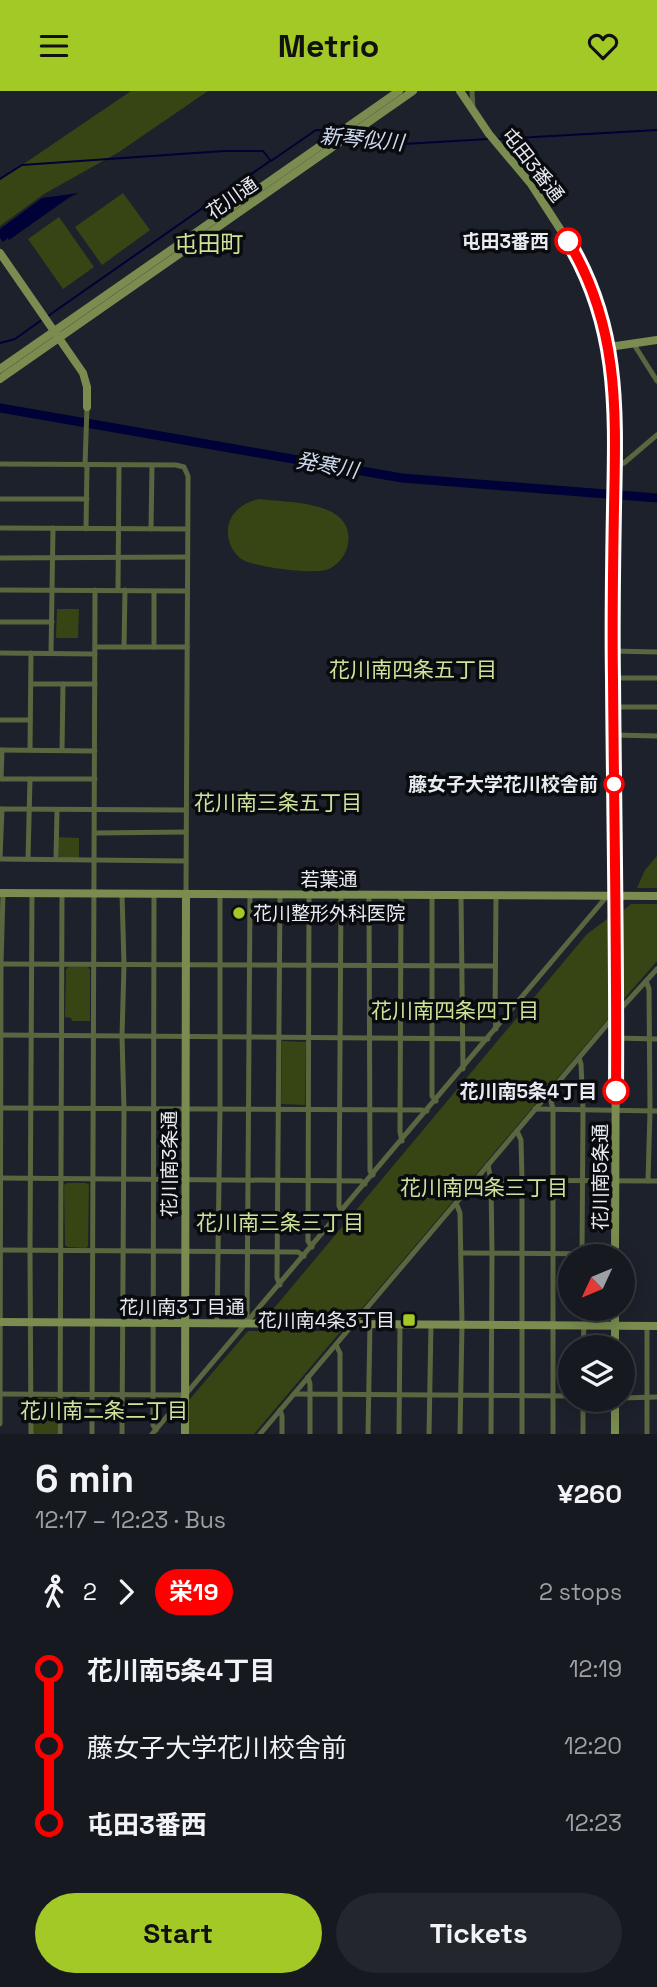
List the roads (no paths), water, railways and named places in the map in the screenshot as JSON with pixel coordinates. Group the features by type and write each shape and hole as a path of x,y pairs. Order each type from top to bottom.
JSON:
{"street":[{"name":"花川通","path":"0,379 56,335 334,141 399,91"},
{"name":"花川通","path":"349,130 414,91"},
{"name":"屯田3番通","path":"460,91 489,134 531,184 573,249 598,307 609,347 614,386 615,465"},
{"path":"472,91 473,111"},
{"path":"0,253 86,380 86,529"},
{"name":"花川通","path":"0,369 56,335"},
{"path":"609,347 657,339"},
{"path":"633,343 657,381"},
{"path":"615,465 624,463 657,435"},
{"path":"0,464 176,465 184,467 188,476 186,894"},
{"path":"120,465 118,557 124,647"},
{"path":"151,529 152,465"},
{"name":"花川南5条通","path":"615,465 611,895 616,1014 615,1244"},
{"path":"0,499 86,499"},
{"path":"0,528 187,529"},
{"path":"51,653 53,528"},
{"path":"0,558 187,557"},
{"path":"0,590 187,591"},
{"path":"92,1434 95,590"},
{"path":"153,591 154,647"},
{"path":"0,622 52,622"},
{"path":"0,653 187,647"},
{"path":"613,651 657,652"},
{"path":"30,750 31,653"},
{"path":"613,678 657,678"},
{"path":"31,684 95,684"},
{"path":"62,750 63,684"},
{"path":"613,707 657,707"},
{"path":"0,720 30,720"},
{"path":"614,735 657,736"},
{"path":"95,751 1,750 1,779 95,779"},
{"path":"28,859 30,779"},
{"path":"186,810 1,809 0,859 186,861"},
{"path":"56,859 57,810"},
{"path":"95,833 186,832"},
{"path":"0,1424 2,893"},
{"name":"若葉通","path":"2,893 657,895"},
{"path":"31,1434 32,893"},
{"path":"60,1434 62,893"},
{"path":"121,1434 124,1109 122,894"},
{"path":"154,894 154,1432"},
{"name":"花川南3条通","path":"185,1434 186,894"},
{"path":"217,1323 220,894"},
{"path":"247,1323 250,894"},
{"path":"280,895 277,1278 280,1285"},
{"path":"309,895 308,1241 312,1247"},
{"path":"341,895 339,1206 342,1211"},
{"path":"369,895 370,1171 373,1175"},
{"path":"401,895 402,1141"},
{"path":"432,895 432,1096 436,1101"},
{"path":"461,895 463,1069"},
{"path":"496,895 496,1029"},
{"path":"154,1432 611,895"},
{"path":"1,964 495,966"},
{"path":"260,1434 616,1014 657,970"},
{"path":"646,981 649,989 654,1111 648,1181"},
{"path":"1,1035 488,1039"},
{"path":"616,1038 657,1039"},
{"path":"579,1058 583,1110 582,1244"},
{"path":"549,1093 553,1109 553,1434"},
{"path":"0,1108 427,1111"},
{"path":"535,1109 654,1111"},
{"path":"517,1131 521,1140 522,1181 522,1434"},
{"path":"488,1165 491,1181 492,1253 491,1434"},
{"path":"1,1178 361,1181 365,1184"},
{"path":"475,1180 657,1181"},
{"path":"456,1203 460,1213 462,1324 460,1434"},
{"path":"0,1250 298,1252 304,1256"},
{"path":"460,1253 558,1254"},
{"path":"615,1321 615,1335"},
{"name":"花川南3丁目通","path":"1,1322 652,1325"},
{"path":"368,1434 370,1323"},
{"path":"400,1324 400,1434"},
{"path":"429,1434 431,1324"},
{"path":"584,1325 584,1335"},
{"path":"647,1434 652,1325"},
{"path":"335,1345 340,1353 340,1434"},
{"path":"308,1377 310,1434"},
{"path":"0,1394 185,1395"},
{"path":"294,1394 558,1397"},
{"path":"635,1398 657,1398"},
{"path":"280,1410 282,1434"},
{"path":"583,1412 583,1434"},
{"path":"615,1412 615,1434"}],"waterway":[{"name":"新琴似川","path":"0,179 22,165 224,151 263,151 271,161 316,130 333,131"},
{"name":"新琴似川","path":"497,139 657,130"},
{"name":"新琴似川","path":"351,138 387,145 488,139"},
{"path":"48,316 270,161"},
{"path":"0,343 15,339 43,319"},
{"name":"発寒川","path":"0,408 402,478 657,498"}],"place":[{"name":"屯田3番西","path":"568,241"},
{"name":"藤女子大学花川校舎前","path":"614,784"},
{"name":"花川整形外科医院","path":"239,913"},
{"name":"花川南5条4丁目","path":"616,1091"},
{"name":"花川南4条3丁目","path":"409,1320"}],"district":[{"name":"屯田町","path":"209,244"},
{"name":"花川南四条五丁目","path":"413,669"},
{"name":"花川南三条五丁目","path":"278,802"},
{"name":"花川南四条四丁目","path":"455,1010"},
{"name":"花川南四条三丁目","path":"484,1187"},
{"name":"花川南三条三丁目","path":"280,1222"},
{"name":"花川南二条二丁目","path":"104,1410"}]}
